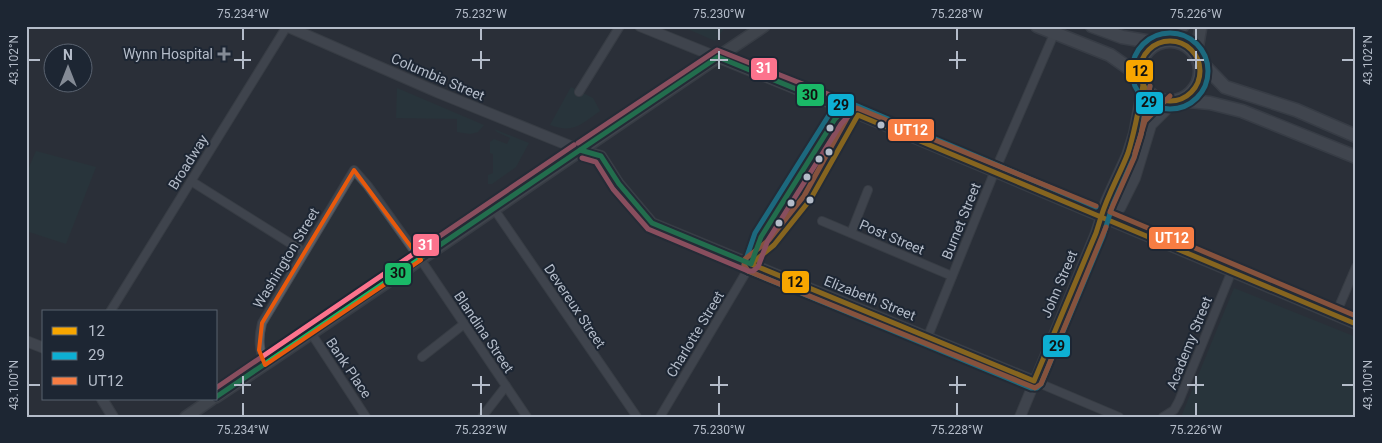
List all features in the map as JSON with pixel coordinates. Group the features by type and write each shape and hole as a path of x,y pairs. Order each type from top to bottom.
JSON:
{"main road":[{"path":"218,396 764,26"},
{"path":"1037,26 1110,55 1141,81 1148,93 1156,98 1165,101 1177,100 1210,103 1242,110 1356,157"},
{"path":"1092,26 1122,37 1160,42 1173,40 1182,43 1190,48 1225,87 1296,110 1356,136"},
{"path":"1141,81 1140,66 1143,57 1149,49 1175,34 1182,26"},
{"path":"1177,100 1188,96 1195,89 1201,73 1197,58 1201,26"},
{"path":"186,417 211,400"}],"street":[{"name":"Columbia Street","path":"287,26 445,96 580,150"},
{"name":"Broadway","path":"111,310 287,26"},
{"path":"579,92 620,26"},
{"path":"640,26 1356,324"},
{"name":"Burnet Street","path":"928,336 994,173 1054,34"},
{"name":"John Street","path":"1020,417 1096,233 1106,201 1127,155 1134,134 1141,81"},
{"path":"1102,217 1120,208 1135,178 1151,125 1177,100"},
{"name":"Elizabeth Street","path":"580,150 601,156 618,184 652,222 1119,417"},
{"name":"Washington Street","path":"265,365 259,350 259,335 262,323 354,170"},
{"name":"Blandina Street","path":"354,170 368,186 421,260 527,417"},
{"path":"191,181 304,252"},
{"path":"851,233 868,190"},
{"name":"Devereux Street","path":"494,209 637,417"},
{"name":"Post Street","path":"822,221 952,276"},
{"name":"Charlotte Street","path":"660,417 751,264"},
{"path":"1335,316 1356,267"},
{"name":"Academy Street","path":"1163,417 1174,410 1179,401 1231,273"},
{"path":"422,357 464,324"},
{"name":"Bank Place","path":"311,333 366,417"},
{"path":"26,341 42,347"},
{"path":"482,417 506,386"},
{"path":"103,400 114,417"}],"highlighted area":[{"path":"354,170 421,260 265,365 259,350 262,323"}],"green space":[{"path":"681,26 726,26 715,41"},
{"path":"571,87 593,98 600,111 582,124 571,128 558,128 550,125"},
{"path":"397,88 484,125 478,132 470,134 457,132 457,119 396,118"},
{"path":"494,129 529,143 516,167 492,184 488,184 488,175 493,173 493,154 490,153 490,142 494,139 507,144 510,138"},
{"path":"36,151 96,167 66,244 26,231 26,174"},
{"path":"1234,288 1356,337 1356,417 1181,417"}],"transit line":[{"name":"29","path":"1170,33 1184,36 1197,44 1205,57 1208,71 1205,85 1197,98 1184,106 1170,109 1156,106 1143,98 1135,85 1132,71 1135,57 1143,44 1156,36 1170,33"},
{"name":"12","path":"1164,41 1176,41 1187,46 1195,54 1200,65 1200,71 1198,83 1187,96 1176,101 1164,101 1153,96 1145,88 1140,77 1140,65 1145,54 1153,46 1164,41"},
{"name":"31","path":"578,143 717,50 848,102 852,108 851,113 841,124 768,240 758,267 753,271 748,271 648,229 613,189 596,162 582,158"},
{"name":"30","path":"718,57 845,109 835,119 761,237 751,264 652,223 619,184 601,156 580,150 718,57"},
{"name":"12","path":"1101,217 1128,153 1143,85"},
{"name":"29","path":"1096,207 848,102 844,102 829,115 755,233 744,265 748,271 1031,388 1037,388 1041,384 1103,236 1113,204 1134,157 1141,134 1150,86"},
{"name":"UT12","path":"1150,86 1141,135 1134,158 1110,212 1356,316"},
{"name":"UT12","path":"1135,153 1145,121 1170,96"},
{"name":"UT12","path":"1096,206 857,108 851,111 804,196 769,240 745,259 744,265 748,271 1035,388 1041,384 1106,227"},
{"name":"12","path":"858,115 1101,217 1034,381 751,264 774,245 810,200 858,115"},
{"name":"31","path":"218,387 574,145"},
{"name":"30","path":"218,396 580,150"},
{"name":"12","path":"1101,217 1356,324"}],"place":[{"name":"Wynn Hospital","path":"224,54"}]}
